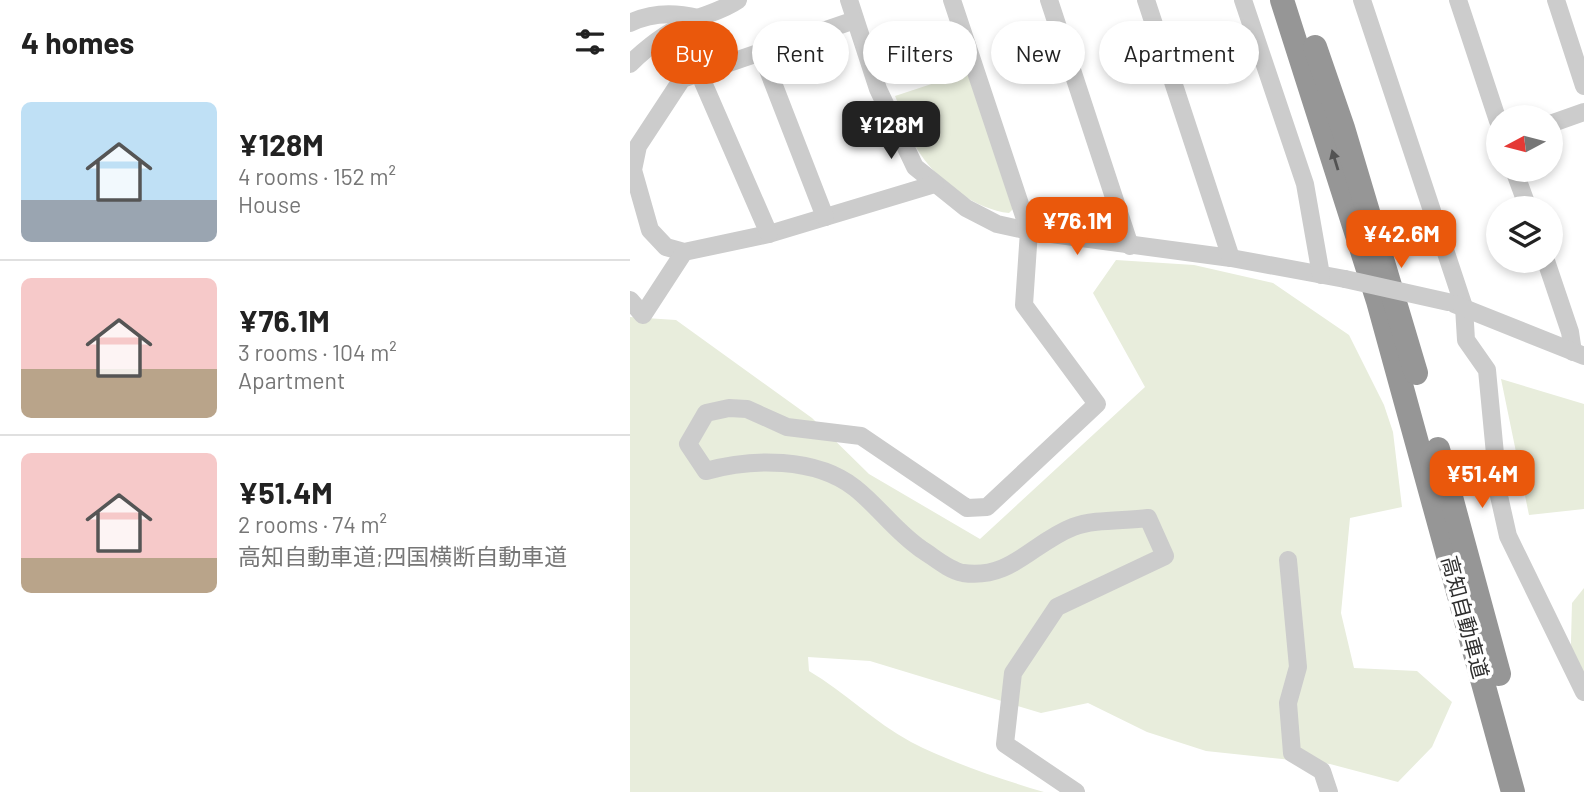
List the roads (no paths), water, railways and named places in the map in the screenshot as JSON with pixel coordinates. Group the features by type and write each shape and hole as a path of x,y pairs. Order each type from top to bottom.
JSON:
{"highway":[{"name":"高知自動車道","path":"1282,0 1378,301 1513,792"},
{"path":"1299,0 1384,259 1480,597 1528,792"}],"street":[{"path":"630,64 648,46 698,18 725,9 738,0"},
{"path":"849,0 878,89 915,167 966,208 997,224 1130,246 1231,258 1346,279 1456,305 1579,354"},
{"path":"953,0 1029,231 1024,305 1097,404 988,506 967,508 861,436 788,427 747,410 729,408 706,413 688,444 706,471 757,460 788,463 838,477 855,488 899,534 952,570 964,573 1002,572 1074,527 1147,518 1165,556 1057,607 1013,673 1005,744 1076,792"},
{"path":"1049,0 1130,246"},
{"path":"1146,0 1231,258"},
{"path":"1243,0 1305,184 1321,275"},
{"path":"1362,0 1466,340 1487,370 1499,496 1508,536 1584,692"},
{"path":"1458,0 1493,105"},
{"path":"1556,0 1584,86"},
{"path":"630,23 643,17 676,13 698,18"},
{"path":"849,22 855,20"},
{"path":"679,84 638,146 633,170 650,230 666,247 684,252 769,234 935,184"},
{"path":"704,84 769,234"},
{"path":"773,84 825,217"},
{"path":"1563,119 1584,112"},
{"path":"630,300 643,315 684,252"},
{"path":"1550,273 1579,354"},
{"path":"1288,560 1298,667 1288,703 1292,753 1322,771 1329,792"}]}
